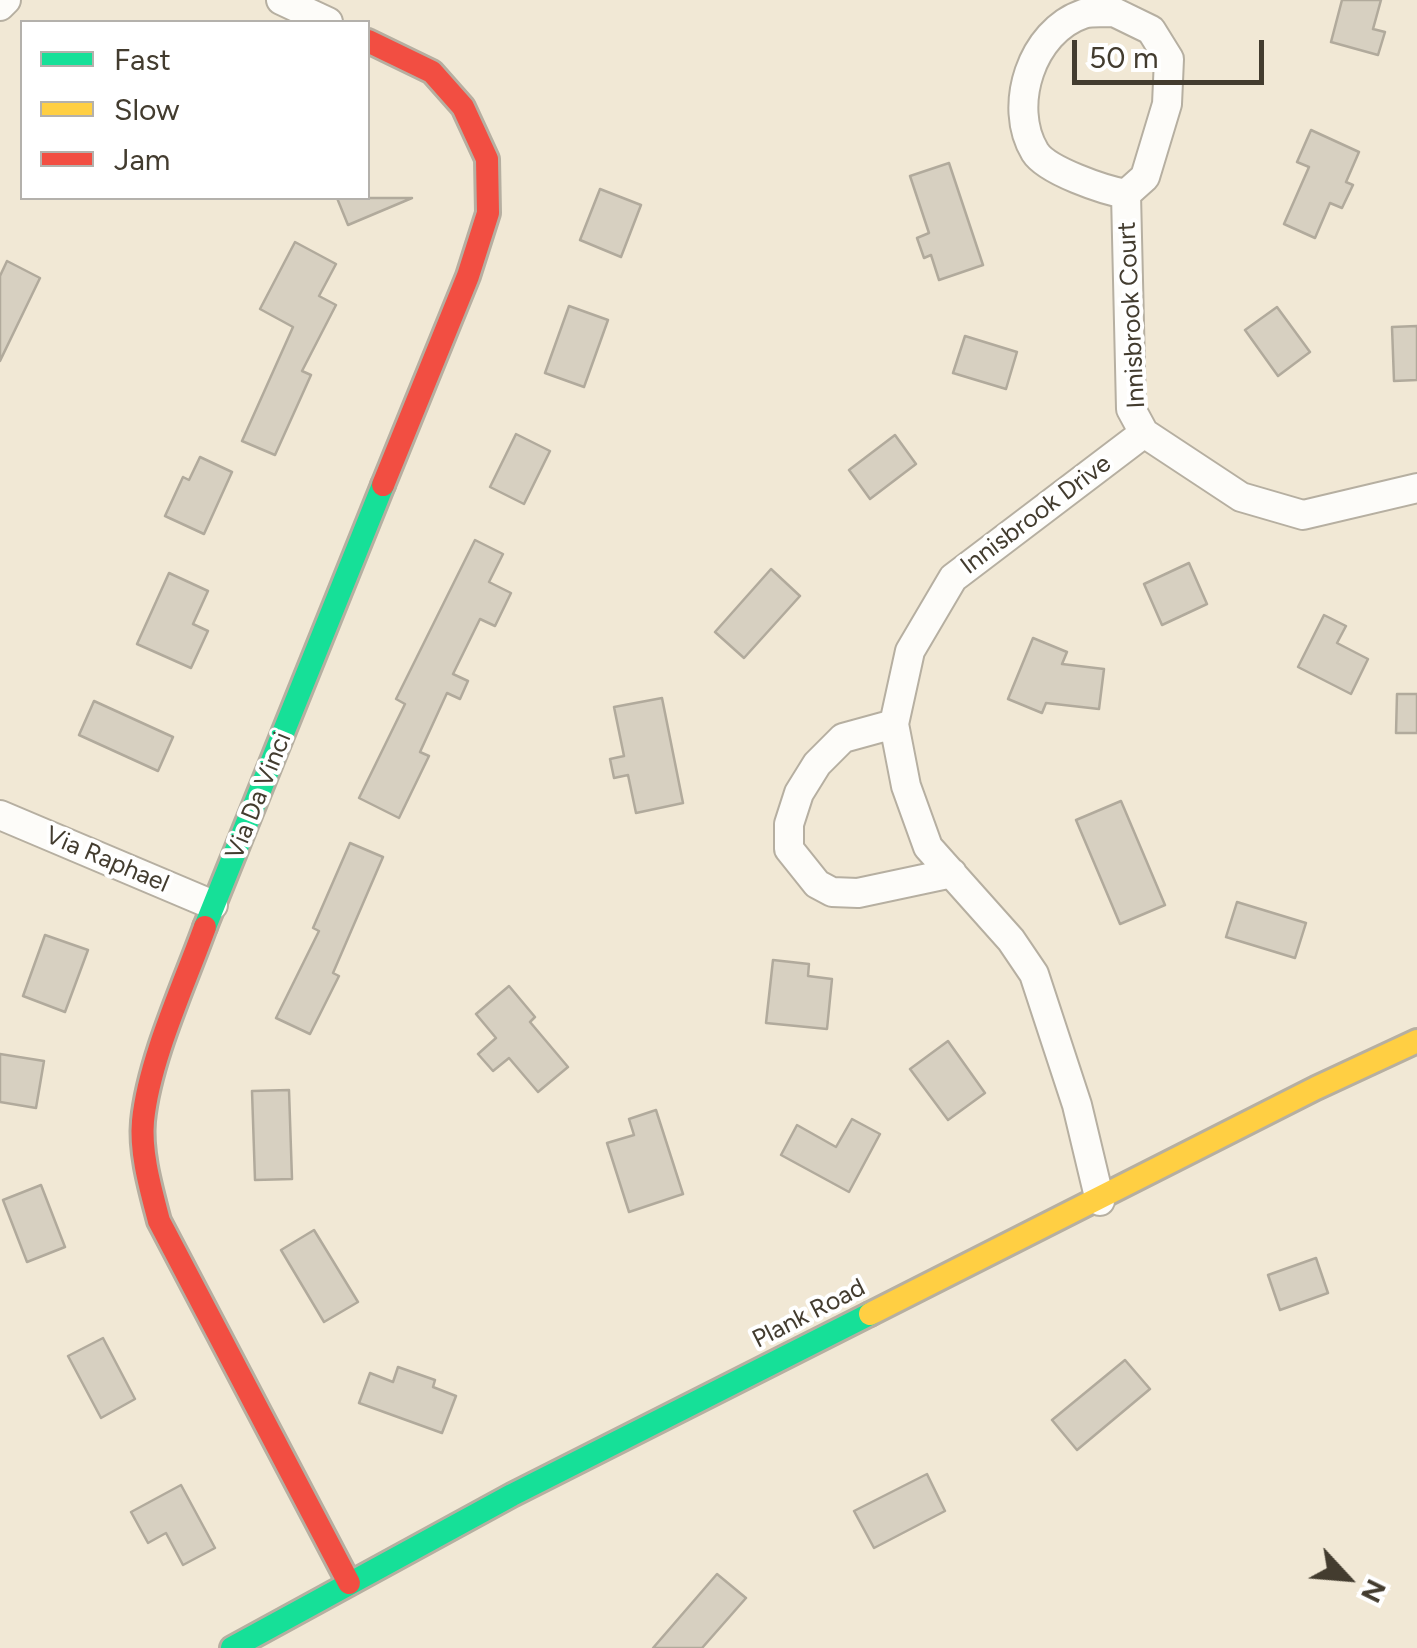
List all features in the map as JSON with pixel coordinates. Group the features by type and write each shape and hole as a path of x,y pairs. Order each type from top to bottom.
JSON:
{"street":[{"path":"0,6 6,0"},
{"path":"281,0 324,20"},
{"name":"Innisbrook Court","path":"1114,12 1150,30 1170,59 1167,104 1145,178 1126,194 1067,174 1037,156 1026,129 1028,72 1048,36 1084,14 1114,12"},
{"name":"Via Da Vinci","path":"349,1583 159,1221 149,1183 143,1122 160,1050 213,905 468,276 488,212 490,166 463,107 432,72 370,42"},
{"name":"Innisbrook Court","path":"1126,194 1131,410 1144,433"},
{"path":"1144,433 1241,497 1302,515 1417,488"},
{"name":"Innisbrook Drive","path":"1100,1202 1078,1105 1034,974 1011,940 928,847 906,786 894,724 910,651 953,578 1144,433"},
{"path":"894,724 843,738 818,764 798,793 789,824 789,849 817,884 832,892 858,893 952,873"},
{"name":"Via Raphael","path":"0,815 213,905"},
{"name":"Plank Road","path":"232,1648 512,1495 1019,1239 1100,1202 1227,1131 1417,1042"}],"building":[{"path":"1342,0 1381,0 1373,29 1385,32 1378,55 1331,42"},
{"path":"1311,130 1359,152 1346,182 1353,185 1342,208 1330,203 1315,238 1284,224 1309,167 1297,162"},
{"path":"949,163 983,265 939,280 931,255 924,258 917,238 929,233 910,176"},
{"path":"600,189 641,205 621,257 580,240"},
{"path":"412,198 348,225 338,200"},
{"path":"295,242 336,264 319,296 336,305 302,371 311,375 275,455 242,441 293,327 260,309"},
{"path":"7,261 40,278 0,361 0,276"},
{"path":"569,306 608,320 584,387 545,373"},
{"path":"1277,307 1310,352 1278,376 1245,330"},
{"path":"1417,326 1417,380 1394,381 1392,327"},
{"path":"965,336 1017,352 1006,389 953,373"},
{"path":"516,434 550,451 524,504 490,487"},
{"path":"895,435 916,464 870,499 849,470"},
{"path":"200,457 232,472 204,534 165,516 183,477 189,480"},
{"path":"475,540 503,554 489,582 511,593 495,626 480,619 453,674 468,681 460,699 447,693 420,752 429,756 399,818 359,798 405,704 396,699"},
{"path":"1189,563 1207,604 1162,625 1144,584"},
{"path":"771,569 800,596 744,658 715,632"},
{"path":"169,573 208,591 193,624 208,631 191,668 137,644"},
{"path":"1324,615 1346,626 1337,643 1368,659 1351,694 1298,667"},
{"path":"1033,638 1067,652 1062,664 1104,669 1099,709 1046,703 1042,713 1008,699"},
{"path":"1397,694 1417,694 1417,733 1396,733"},
{"path":"662,698 683,803 636,813 628,775 614,778 610,759 624,756 614,707"},
{"path":"94,701 173,737 158,771 79,735"},
{"path":"1121,801 1165,905 1120,924 1076,820"},
{"path":"350,843 383,857 333,973 339,976 310,1034 276,1018 319,931 313,928"},
{"path":"1237,902 1306,923 1295,958 1226,937"},
{"path":"45,935 88,950 65,1012 23,996"},
{"path":"773,960 809,964 808,976 832,979 827,1029 766,1023"},
{"path":"509,986 535,1017 530,1022 568,1067 538,1092 509,1058 493,1071 478,1054 496,1038 476,1014"},
{"path":"948,1041 985,1093 948,1120 910,1069"},
{"path":"0,1054 44,1061 36,1108 0,1102"},
{"path":"289,1090 292,1179 255,1180 252,1091"},
{"path":"656,1110 683,1194 629,1212 607,1143 634,1135 629,1119"},
{"path":"852,1119 880,1134 849,1192 781,1155 797,1125 836,1147"},
{"path":"41,1185 65,1247 27,1262 3,1200"},
{"path":"314,1230 358,1302 324,1322 281,1250"},
{"path":"1316,1258 1328,1293 1280,1310 1268,1275"},
{"path":"103,1338 135,1399 101,1418 68,1356"},
{"path":"1125,1360 1150,1389 1077,1450 1052,1420"},
{"path":"398,1367 435,1380 433,1387 456,1396 442,1433 359,1403 370,1373 393,1382"},
{"path":"927,1474 945,1511 874,1548 854,1511"},
{"path":"181,1485 215,1548 183,1565 166,1533 148,1543 131,1512"},
{"path":"717,1574 746,1598 702,1648 653,1648"}],"traffic: fast":[{"path":"205,927 383,485"},
{"path":"232,1648 512,1495 870,1314"}],"traffic: slow":[{"path":"870,1314 1316,1088 1417,1041"}],"traffic: jam":[{"path":"370,42 432,72 463,107 487,159 488,213 468,276 383,485"},
{"path":"205,927 152,1073 142,1133 150,1184 159,1221 349,1583"}]}
